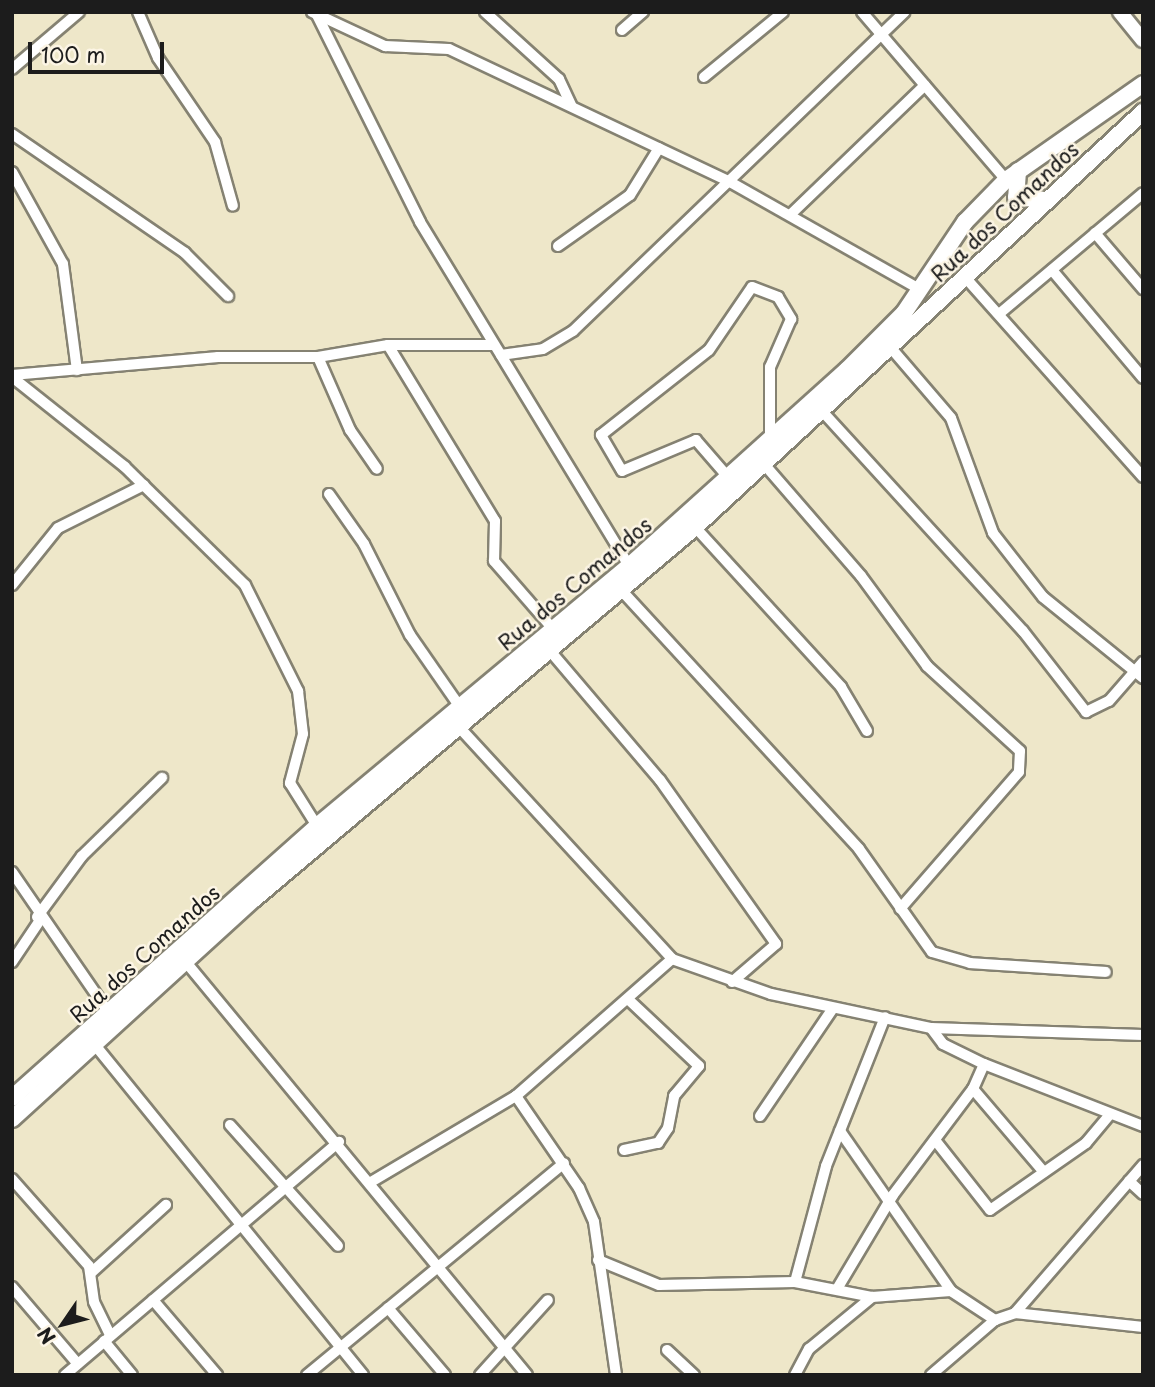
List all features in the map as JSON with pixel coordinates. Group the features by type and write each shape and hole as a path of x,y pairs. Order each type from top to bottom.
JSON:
{"main road":[{"name":"Rua dos Comandos","path":"12,1098 317,826 629,566 877,342 921,290 965,222 1012,176 1143,84"},
{"name":"Rua dos Comandos","path":"12,1119 185,961 695,527 891,348 1044,200 1143,112"},
{"path":"1113,137 1143,128"},
{"path":"1012,176 1016,197 1044,200"}],"street":[{"path":"12,69 79,12"},
{"path":"138,12 158,58 215,142 233,206"},
{"path":"485,12 559,79 570,105"},
{"path":"622,30 642,12"},
{"path":"704,77 783,12"},
{"path":"862,12 925,85 1012,176"},
{"path":"501,355 556,343 732,183 904,12"},
{"path":"1120,12 1143,40"},
{"path":"316,14 385,46 441,46 732,183 921,290"},
{"path":"316,14 420,222 629,566"},
{"path":"790,215 925,85"},
{"path":"12,134 184,253 228,296"},
{"path":"558,246 630,195 659,148"},
{"path":"12,172 63,264 77,370"},
{"path":"999,314 1142,196"},
{"path":"1095,233 1143,289"},
{"path":"1052,270 1143,378"},
{"path":"964,276 1143,477"},
{"path":"728,477 696,440 624,472 601,435 709,350 752,287 778,297 791,318 770,367 770,439"},
{"path":"12,376 218,357 318,357 388,345 493,345"},
{"path":"388,345 495,521 495,561 554,629"},
{"path":"822,411 1023,631 1086,712 1095,712 1141,670 1043,597 1001,543 985,518 951,418 891,348"},
{"path":"318,357 350,430 377,469"},
{"path":"12,376 144,485 190,538 245,586 275,635 303,715 290,783 317,826"},
{"path":"765,464 867,583 927,666 1020,751 1019,772 900,909"},
{"path":"12,585 58,528 144,485"},
{"path":"329,494 368,551 410,635 460,707"},
{"path":"695,527 841,687 867,731"},
{"path":"622,591 859,849 921,941 943,959 1105,972"},
{"path":"551,652 660,780 774,942 775,948 732,982"},
{"path":"459,727 672,960 732,982 832,1008 931,1028 1143,1035"},
{"path":"12,962 38,918 82,856 162,778"},
{"path":"12,872 38,918 108,1013"},
{"path":"370,1182 516,1096 631,1001 672,960"},
{"path":"185,961 339,1142 436,1269 527,1375"},
{"path":"624,1150 657,1143 668,1128 674,1096 699,1066 631,1001"},
{"path":"760,1116 832,1008"},
{"path":"795,1282 840,1130 885,1017"},
{"path":"931,1028 943,1044 984,1064 1143,1126"},
{"path":"95,1045 238,1225 363,1375"},
{"path":"837,1289 890,1201 973,1089 984,1064"},
{"path":"973,1089 1044,1172"},
{"path":"516,1096 564,1163 594,1222 616,1375"},
{"path":"935,1140 988,1210 1091,1139 1110,1114"},
{"path":"230,1125 338,1246"},
{"path":"840,1130 951,1291 995,1320"},
{"path":"65,1375 238,1225 339,1142"},
{"path":"307,1375 564,1163"},
{"path":"1015,1313 1143,1165"},
{"path":"12,1178 92,1272 94,1302 107,1338 132,1375"},
{"path":"1129,1181 1143,1194"},
{"path":"92,1272 166,1205"},
{"path":"598,1260 659,1285 795,1282 872,1297 951,1291"},
{"path":"12,1287 78,1364"},
{"path":"795,1375 809,1349 872,1297"},
{"path":"153,1300 217,1375"},
{"path":"480,1375 508,1351 548,1300"},
{"path":"388,1308 445,1375"},
{"path":"931,1375 995,1320 1015,1313 1143,1327"},
{"path":"667,1350 694,1375"}]}
